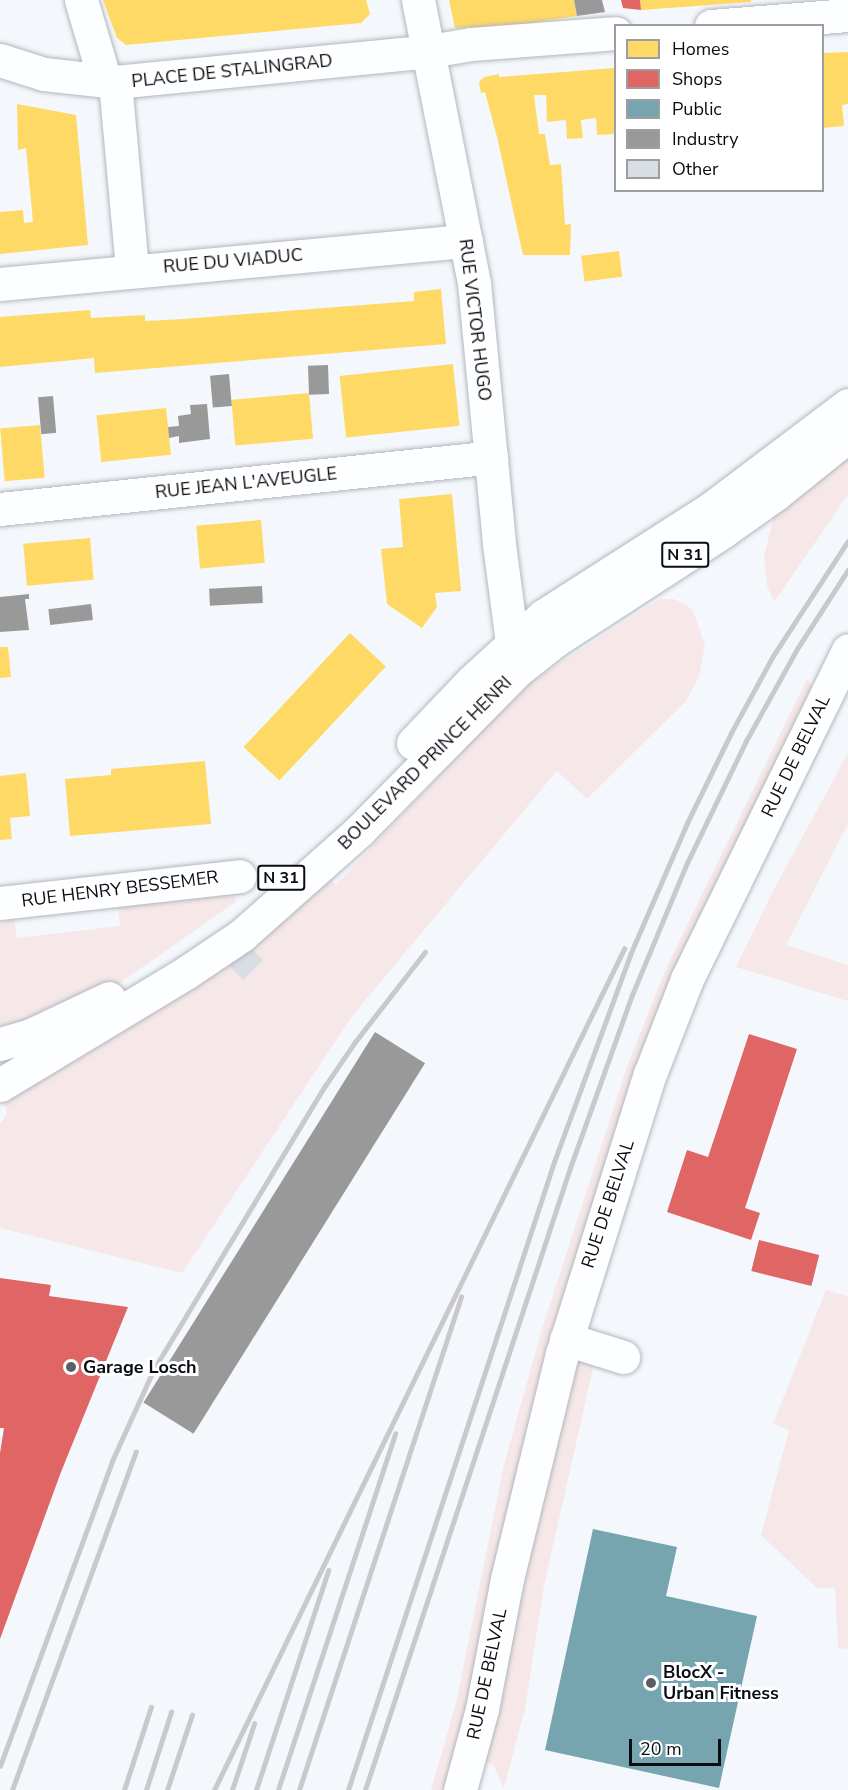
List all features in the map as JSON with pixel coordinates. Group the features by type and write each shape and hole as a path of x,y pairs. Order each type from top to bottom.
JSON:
{"main road":[{"path":"0,60 44,74 110,82 81,0"},
{"name":"RUE VICTOR HUGO","path":"418,0 430,51 474,283 491,457 515,656"},
{"path":"721,24 797,9 848,15"},
{"name":"PLACE DE STALINGRAD","path":"132,270 110,82 430,51 471,44 614,33"},
{"name":"RUE DU VIADUC","path":"0,284 132,270 466,241"},
{"name":"BOULEVARD PRINCE HENRI","path":"0,1085 115,1017 242,935 359,831 515,656 543,616 709,510 848,405"},
{"name":"BOULEVARD PRINCE HENRI","path":"0,1044 31,1035 108,999 177,960 241,912 313,847 471,682 515,656 564,634 722,532 777,493 848,436"},
{"name":"RUE JEAN L'AVEUGLE","path":"0,509 491,457"},
{"name":"RUE DE BELVAL","path":"460,1790 482,1709 507,1579 566,1339 650,1074 687,979 848,650"},
{"name":"RUE HENRY BESSEMER","path":"0,903 239,876"},
{"path":"566,1339 623,1358"}],"shaded area":[{"path":"848,452 848,495 774,602 767,586 764,556 774,516"},
{"path":"660,599 674,599 693,611 705,645 699,677 686,701 587,799 557,771 353,1015 182,1273 0,1228 0,1124 7,1115 3,1098 319,868 336,885 498,713 532,681"},
{"path":"807,679 823,701 687,979 578,1297 594,1364 544,1586 525,1709 504,1788 493,1764 470,1758 460,1790 431,1790 456,1703 504,1465 541,1332 626,1069 665,970"},
{"path":"848,753 848,824 786,945 848,965 848,1001 736,967 773,891"},
{"path":"225,887 237,901 117,985 0,1032 0,925 14,916 17,938 120,926 117,897"},
{"path":"826,1290 848,1296 848,1649 838,1648 835,1588 817,1588 761,1535 789,1430 773,1424"}],"building: Homes":[{"path":"103,0 366,0 370,14 361,23 126,45 117,38"},
{"path":"449,0 574,0 577,16 511,26 455,28"},
{"path":"640,0 751,0 751,2 641,10"},
{"path":"848,52 848,104 842,105 844,126 824,128 824,53"},
{"path":"614,68 614,134 597,135 596,118 581,120 583,138 567,139 566,120 547,122 546,95 534,95 539,134 545,134 550,165 561,164 565,225 571,224 570,255 523,255 497,137 485,92 481,93 479,82 484,77 499,74 499,77"},
{"path":"17,104 76,115 88,245 0,254 0,212 23,210 24,223 33,222 26,148 18,150"},
{"path":"619,251 622,277 584,281 581,256"},
{"path":"441,289 446,344 95,373 94,358 0,367 0,317 90,310 91,318 145,315 145,321 183,319 414,301 414,292"},
{"path":"453,364 459,426 346,438 340,376"},
{"path":"309,393 313,439 235,446 231,400"},
{"path":"166,408 171,455 101,462 96,415"},
{"path":"40,425 45,478 5,481 0,428"},
{"path":"452,494 461,591 435,593 437,607 422,628 387,604 381,549 403,547 399,499"},
{"path":"261,520 265,563 200,569 196,526"},
{"path":"90,538 94,580 27,586 23,544"},
{"path":"350,633 386,666 279,781 244,747"},
{"path":"0,647 8,647 11,677 0,678"},
{"path":"205,761 211,824 70,836 65,779 111,775 111,769"},
{"path":"26,773 30,816 10,818 12,839 0,840 0,776"}],"building: Shops":[{"path":"621,0 640,0 641,10 623,8"},
{"path":"749,1034 797,1049 745,1208 760,1213 751,1240 667,1212 687,1150 708,1157"},
{"path":"759,1240 819,1255 811,1286 751,1271"},
{"path":"0,1278 51,1285 49,1296 128,1307 61,1472 0,1639 0,1453 4,1428 0,1428"}],"building: Public":[{"name":"BlocX - Urban Fitness","path":"593,1529 677,1547 666,1596 757,1616 719,1788 545,1750"}],"building: Industry":[{"path":"574,0 602,0 605,12 577,16"},
{"path":"328,365 329,394 309,395 308,366"},
{"path":"229,374 232,406 213,408 210,376"},
{"path":"53,396 56,433 41,434 38,397"},
{"path":"207,404 210,439 179,443 179,436 169,438 168,427 179,426 178,416 191,414 190,405"},
{"path":"262,586 263,603 210,606 209,589"},
{"path":"29,594 29,599 25,599 29,630 0,632 0,597"},
{"path":"91,604 93,620 50,625 48,609"},
{"path":"375,1032 425,1063 193,1434 143,1403"}],"building: Other":[{"path":"249,946 263,960 243,980 229,966"}],"railway":[{"path":"348,1790 554,1162 630,955 687,823 731,733 773,656 848,541"},
{"path":"365,1790 570,1168 632,995 687,863 746,741 797,649 848,570"},
{"path":"214,1790 624,949"},
{"path":"0,1766 112,1461 154,1369 325,1086 355,1042 425,952"},
{"path":"299,1790 461,1297"},
{"path":"278,1790 395,1434"},
{"path":"12,1790 136,1452"},
{"path":"256,1790 328,1571"},
{"path":"124,1790 151,1707"},
{"path":"146,1790 171,1712"},
{"path":"167,1790 192,1715"},
{"path":"232,1790 254,1724"}],"place":[{"name":"Garage Losch","path":"71,1367"},
{"name":"BlocX - Urban Fitness","path":"651,1683"}]}
